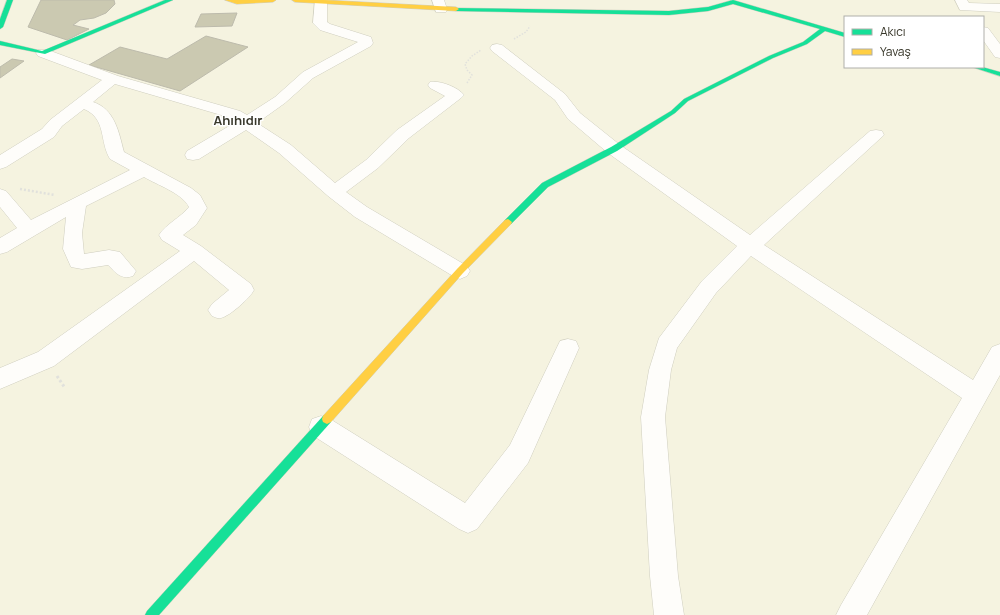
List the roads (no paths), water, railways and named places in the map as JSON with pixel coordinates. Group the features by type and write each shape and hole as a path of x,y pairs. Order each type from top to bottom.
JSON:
{"street":[{"path":"43,54 170,0"},
{"path":"228,0 237,2 265,0"},
{"path":"295,0 669,13 702,10 734,1 844,36"},
{"path":"0,27 2,18 12,1"},
{"path":"193,155 246,123 280,100 308,75 366,43 366,40 325,27 320,23 320,1"},
{"path":"966,8 1000,8"},
{"path":"151,615 460,271 545,186 614,149 673,112 686,100 771,57 805,43 823,30"},
{"path":"984,32 1000,55 984,58"},
{"path":"0,43 43,54 113,79 234,114 285,149 334,192 361,212 460,271"},
{"path":"497,48 560,97 574,116 614,149 751,246 977,395"},
{"path":"979,68 1000,74"},
{"path":"0,163 43,137 56,123 113,79"},
{"path":"334,192 372,164 404,134 456,95 435,85"},
{"path":"82,103 94,106 103,115 111,129 116,155 194,199 198,208 189,220 169,235 194,251 244,290 219,310"},
{"path":"669,615 664,576 653,417 660,370 667,345 710,287 736,258 876,135"},
{"path":"0,247 28,229 144,170"},
{"path":"6,192 28,229"},
{"path":"78,203 73,240 73,254 78,262 89,262 105,257 113,257 126,271"},
{"path":"0,379 46,359 194,251"},
{"path":"321,427 468,520 519,454 568,348"},
{"path":"850,615 1000,354"}],"district":[{"name":"Ahıhıdır","path":"238,120"}]}
